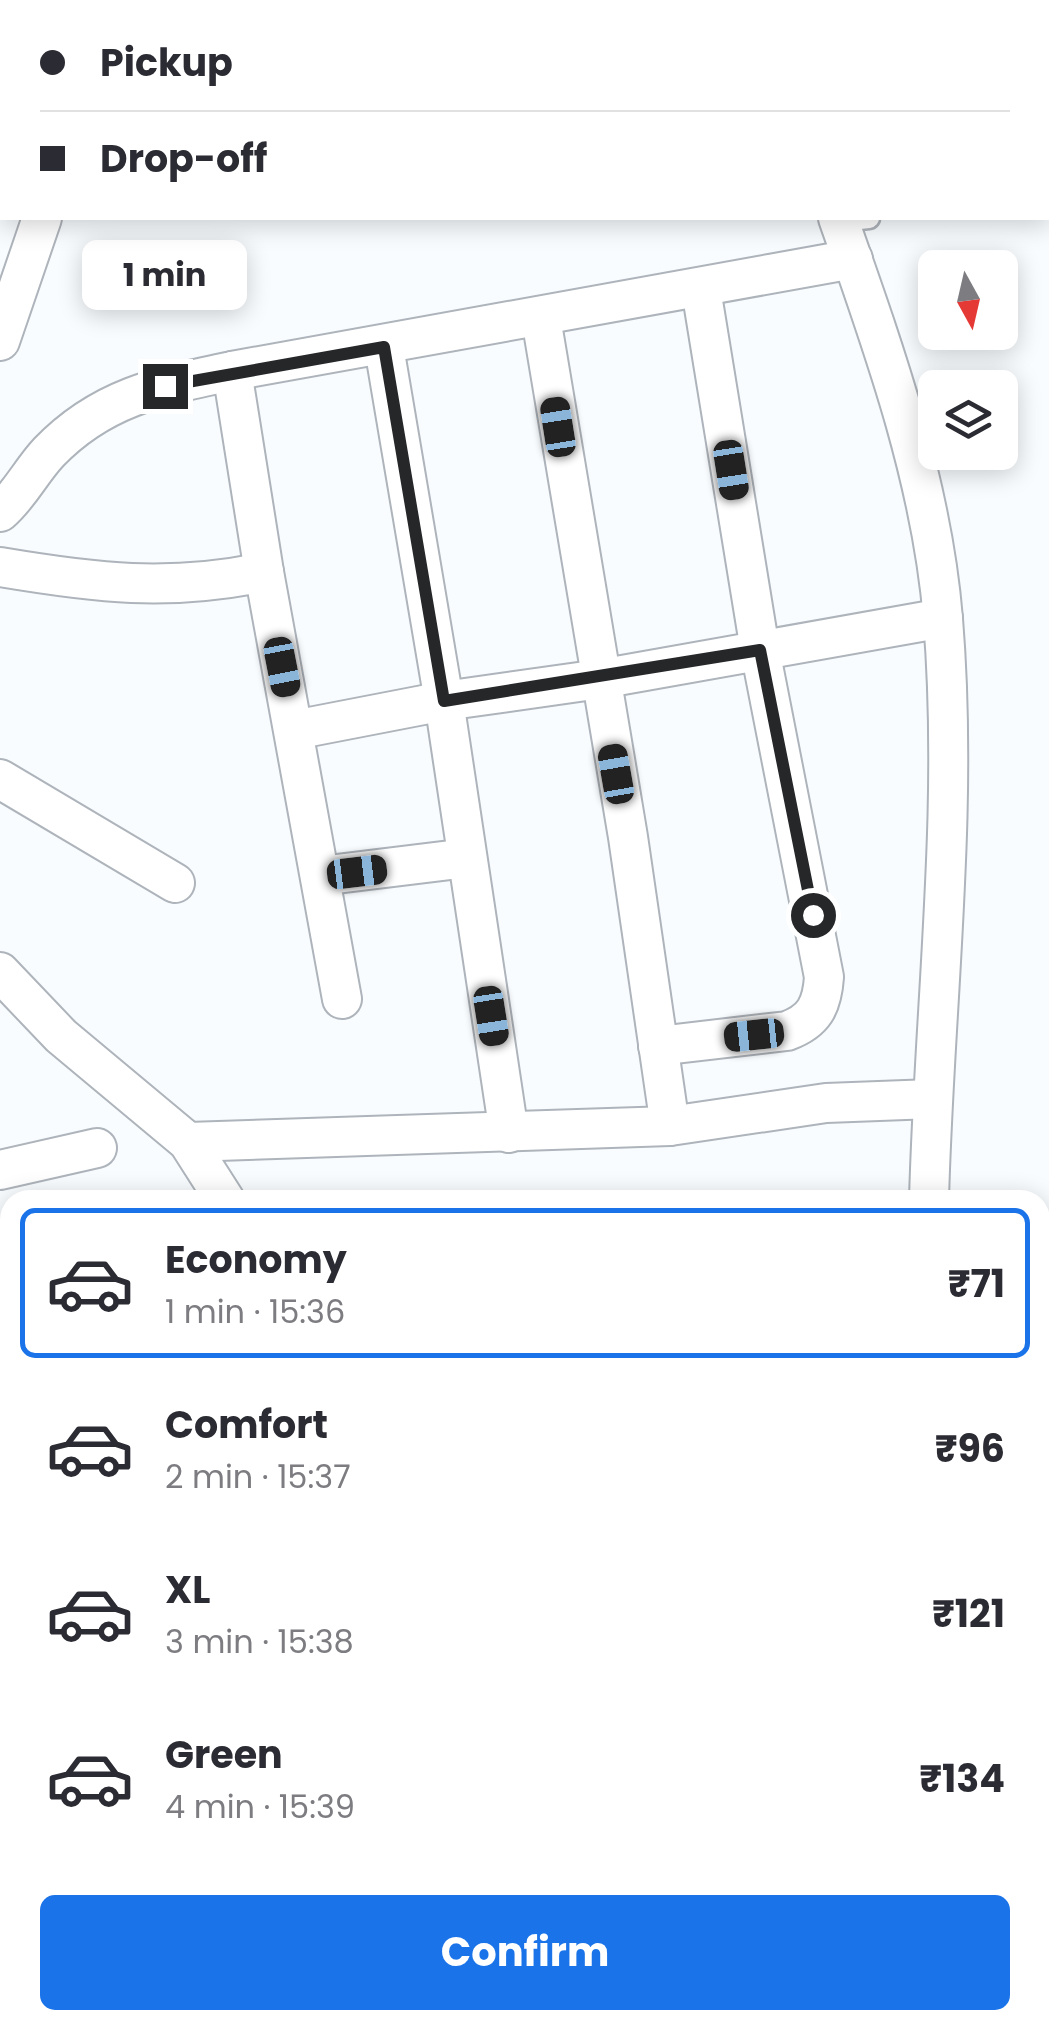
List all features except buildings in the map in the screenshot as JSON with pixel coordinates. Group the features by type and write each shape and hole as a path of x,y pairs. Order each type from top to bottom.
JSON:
{"street":[{"path":"0,340 41,220"},
{"path":"849,220 852,259 904,424 930,530 943,618 948,756 930,1190"},
{"path":"0,512 38,463 98,410 144,392 232,371 384,347 852,259"},
{"path":"658,1046 786,1031 814,1015 822,998 821,952 760,650 701,288"},
{"path":"541,318 670,1126"},
{"path":"384,347 444,701 509,1134"},
{"path":"232,371 264,572 342,999"},
{"path":"0,567 120,586 211,583 264,572"},
{"path":"294,730 444,701 600,679 943,618"},
{"path":"0,779 175,883"},
{"path":"320,876 468,858"},
{"path":"0,972 62,1036 188,1142 219,1190"},
{"path":"188,1142 670,1126 826,1103 932,1099"},
{"path":"0,1170 97,1148"},
{"path":"459,2030 468,2030"}],"route":[{"path":"165,386 232,371 384,347 444,701 600,679 760,650 813,915"}]}
